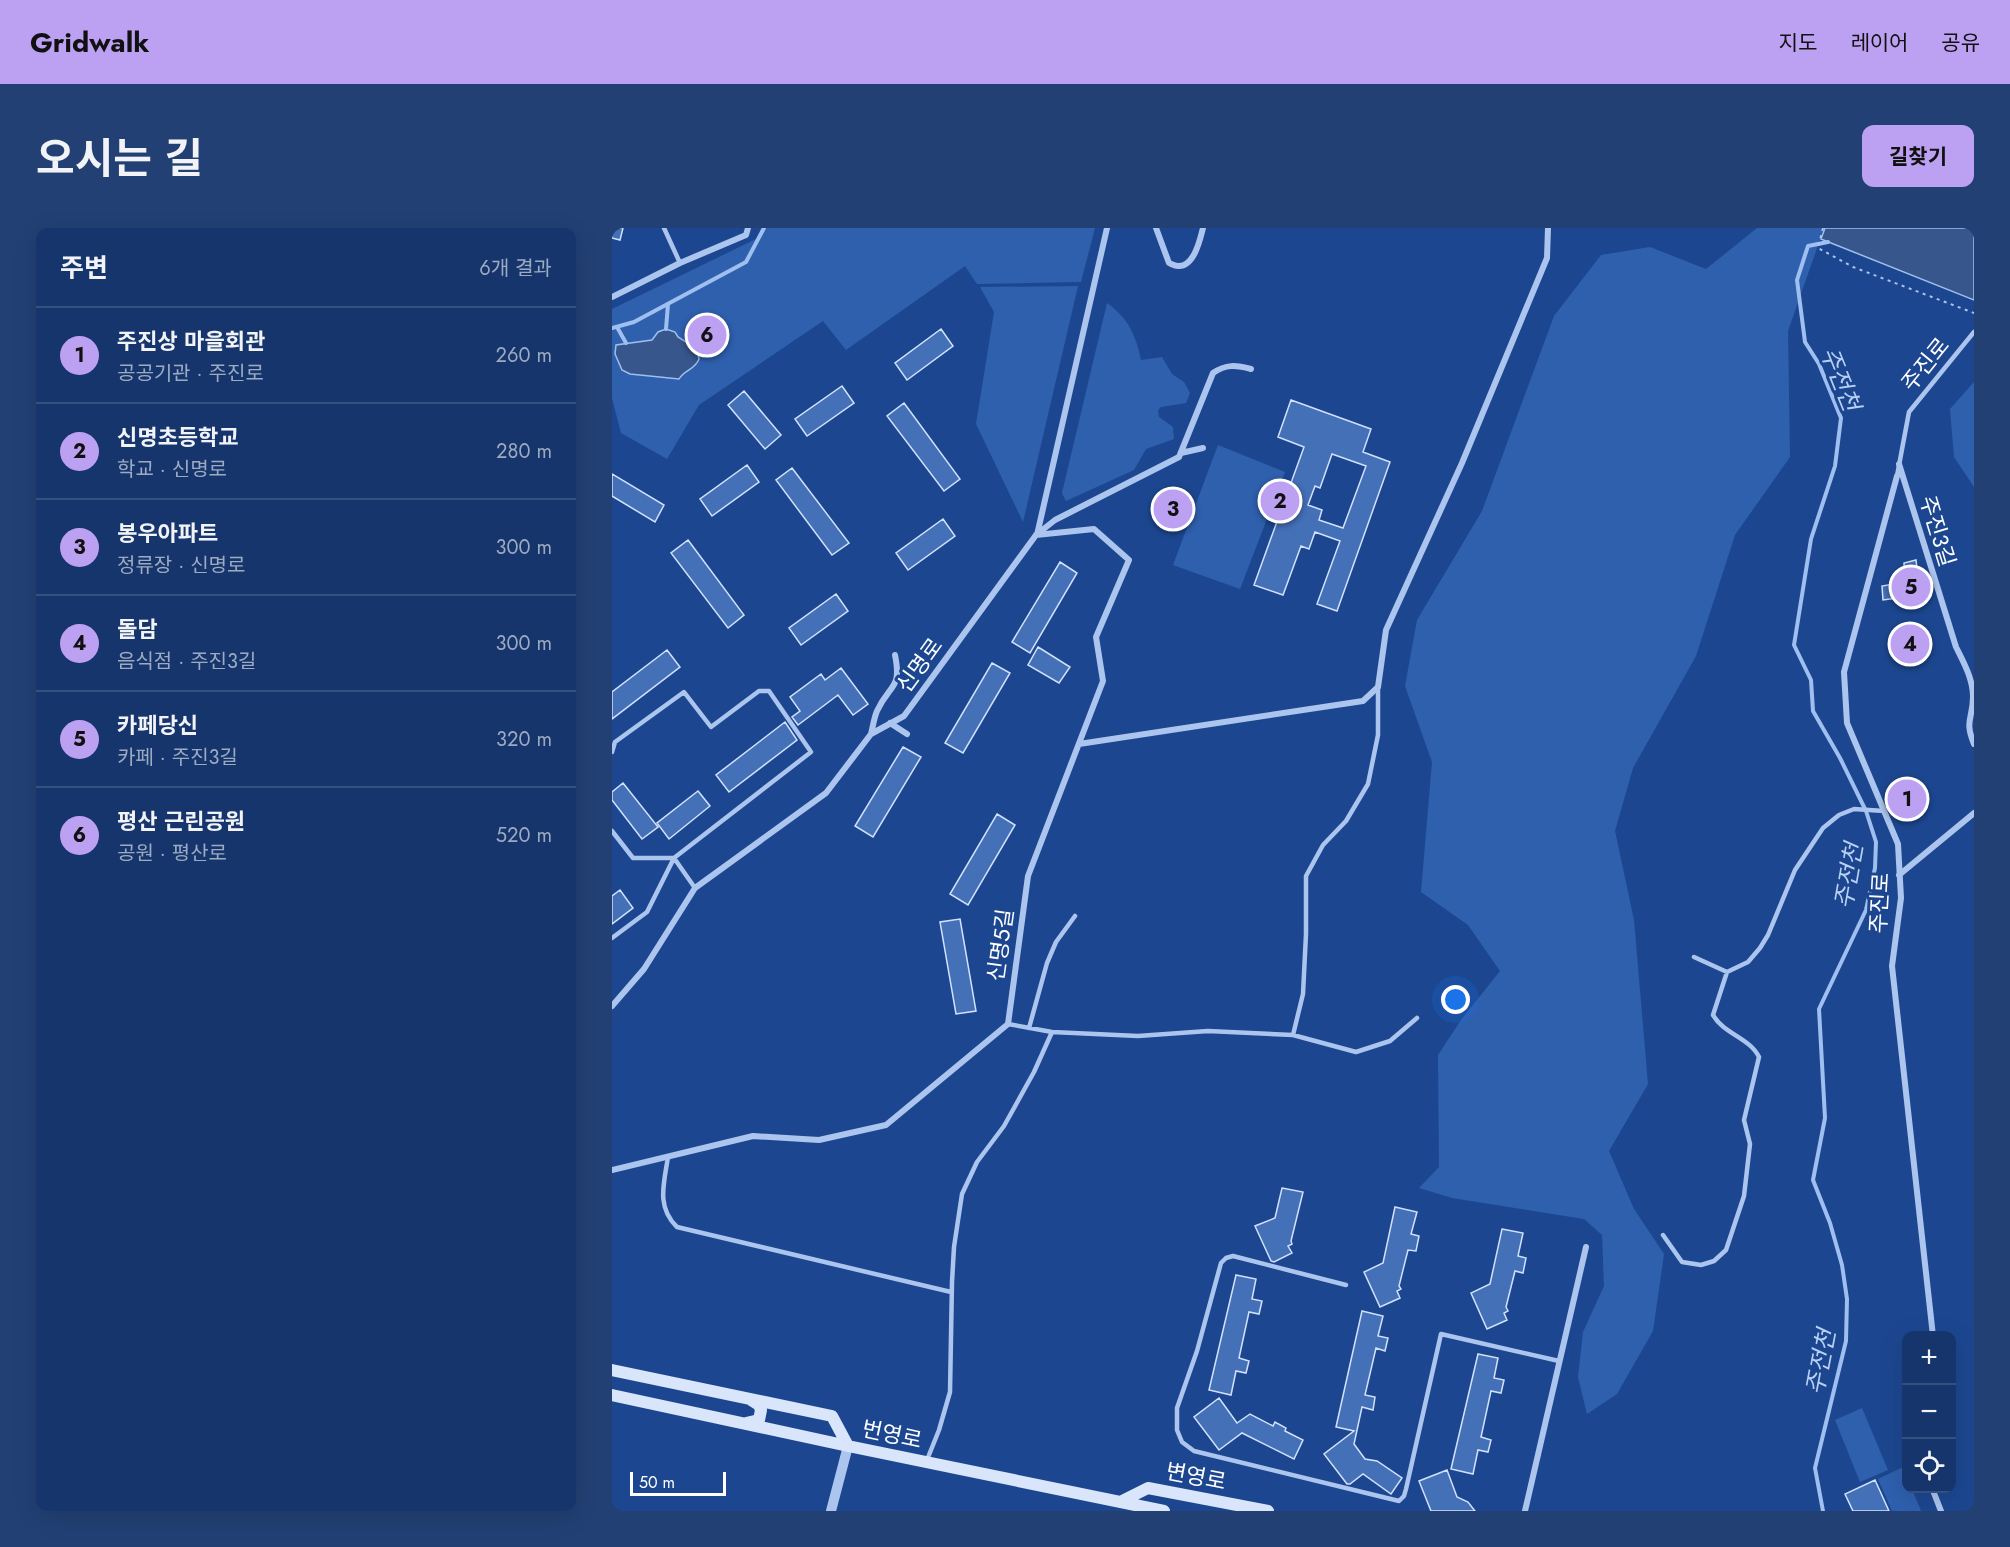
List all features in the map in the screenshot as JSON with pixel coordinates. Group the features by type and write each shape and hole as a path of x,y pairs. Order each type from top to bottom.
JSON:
{"main road":[{"path":"612,1370 832,1416 848,1446"},
{"name":"번영로","path":"612,1395 1164,1511"},
{"path":"744,1423 759,1420 761,1415 759,1405 748,1398"},
{"name":"변영로","path":"1120,1502 1148,1488 1268,1511"}],"street":[{"path":"612,297 680,263 746,235 748,228"},
{"path":"1036,535 1107,228"},
{"path":"1156,228 1169,263 1178,267 1187,264 1195,252 1203,228"},
{"path":"1079,744 1363,701 1378,687 1386,630 1462,463 1547,258 1548,228"},
{"path":"1181,453 1213,373 1230,365 1251,369"},
{"name":"신명로","path":"612,1006 645,969 695,888 826,793 871,734 904,716 1036,535 1055,520 1179,457 1181,453 1203,448"},
{"name":"주진3길","path":"1899,464 1956,647 1968,669 1973,696 1968,726 1974,744"},
{"name":"주진로","path":"1897,476 1845,672 1847,723 1898,844 1901,898 1892,966 1933,1331"},
{"name":"신명5길","path":"1008,1024 1028,876 1103,681 1096,637 1129,560 1094,529 1036,535"},
{"path":"871,734 878,710 897,682 899,672 895,655"},
{"path":"890,723 907,734"},
{"path":"1899,875 1974,813"},
{"path":"612,1170 753,1136 819,1140 886,1125 1008,1024"},
{"path":"1525,1511 1586,1247"},
{"path":"831,1511 848,1446"},
{"path":"1934,1493 1941,1511"}],"lane":[{"path":"664,228 680,263"},
{"name":"주진로","path":"1897,476 1909,412 1974,332"},
{"path":"1293,1035 1304,994 1306,876 1323,845 1346,821 1368,784 1378,735 1378,687"},
{"path":"612,752 615,742 684,692 711,727 759,691 770,691 811,752 674,858 647,912 612,938"},
{"path":"1663,1235 1682,1262 1701,1265 1714,1261 1726,1250 1744,1196 1750,1144 1744,1120 1759,1057 1755,1049 1718,1024 1713,1015 1727,972 1748,962 1760,948 1768,935 1795,870 1823,828 1839,815 1856,810 1884,811"},
{"path":"612,831 633,858 674,858"},
{"path":"674,858 695,888"},
{"path":"1029,1028 1047,963 1056,942 1075,916"},
{"path":"1694,957 1727,972"},
{"path":"1008,1024 1052,1032 1138,1036 1208,1031 1293,1035 1356,1052 1390,1041 1417,1018"},
{"path":"926,1462 939,1430 950,1392 951,1292 954,1247 962,1194 977,1162 1004,1126 1034,1072 1052,1032"},
{"path":"668,1156 662,1196 667,1218 677,1227 951,1292"},
{"path":"1346,1285 1233,1256 1226,1258 1221,1263 1197,1351 1177,1408 1178,1430 1182,1442 1194,1451 1399,1501 1406,1489 1441,1334 1560,1361"}],"path":[{"path":"1823,228 1818,248 1853,267 1974,314"}],"shaded area":[{"path":"761,228 1095,228 1081,282 977,284 965,266 846,350 823,321 699,405 667,459 621,433 612,398 612,309 758,238"},
{"path":"1757,228 1824,228 1788,331 1790,457 1735,535 1696,656 1633,768 1615,831 1634,920 1648,1084 1609,1151 1634,1209 1664,1254 1653,1331 1617,1394 1587,1414 1578,1377 1583,1332 1604,1286 1602,1235 1584,1219 1452,1198 1419,1188 1439,1167 1438,1055 1461,1020 1500,971 1468,925 1421,892 1432,762 1405,686 1417,620 1482,511 1554,316 1601,255 1650,247 1706,269"},
{"path":"1825,228 1974,228 1974,300 1821,239"},
{"path":"1078,286 1023,522 976,424 994,312 980,287"},
{"path":"1107,303 1126,321 1137,343 1141,360 1162,357 1172,374 1184,382 1190,393 1186,403 1161,407 1158,410 1159,417 1173,427 1174,439 1146,449 1134,470 1066,501 1062,493"},
{"path":"666,329 675,332 678,337 697,349 699,359 695,366 679,379 630,374 622,370 615,354 616,345 652,340 658,332"},
{"path":"1974,382 1974,487 1954,457 1950,409"},
{"path":"1218,445 1285,472 1240,589 1173,565"},
{"path":"1862,1408 1888,1470 1860,1482 1835,1420"},
{"path":"1902,1467 1902,1493 1914,1493 1921,1511 1892,1511 1878,1479"}],"building":[{"path":"612,228 623,228 620,240 612,238"},
{"path":"941,329 953,346 907,380 895,363"},
{"path":"842,386 854,403 807,436 795,419"},
{"path":"744,391 781,435 765,449 728,405"},
{"path":"1291,400 1371,429 1363,452 1390,462 1337,611 1317,604 1340,541 1315,532 1309,549 1301,546 1283,595 1254,585 1304,447 1278,437","holes":["1332,454 1366,466 1343,528 1319,520 1322,510 1308,505 1315,486 1320,488"]},
{"path":"904,403 960,479 944,491 887,416"},
{"path":"747,465 759,482 712,516 700,499"},
{"path":"792,468 849,543 832,555 776,480"},
{"path":"612,474 664,505 655,522 612,496"},
{"path":"943,519 955,536 908,570 896,553"},
{"path":"688,540 744,615 728,628 671,553"},
{"path":"1916,560 1920,595 1883,600 1882,586 1905,582 1904,563"},
{"path":"1060,562 1077,573 1030,653 1012,642"},
{"path":"836,594 848,611 801,645 789,628"},
{"path":"1038,647 1070,667 1059,683 1028,665"},
{"path":"667,650 680,667 612,719 612,692"},
{"path":"992,663 1010,673 963,753 945,743"},
{"path":"841,668 868,704 853,715 838,695 798,725 792,717 800,711 790,697 821,674 825,680"},
{"path":"785,722 797,740 729,792 716,775"},
{"path":"903,747 921,757 873,837 855,826"},
{"path":"623,783 658,827 642,839 612,800 612,792"},
{"path":"698,791 710,806 669,839 657,823"},
{"path":"997,814 1015,825 968,905 950,894"},
{"path":"620,890 633,908 612,924 612,896"},
{"path":"960,919 976,1011 956,1014 940,922"},
{"path":"1282,1188 1303,1192 1292,1244 1288,1246 1292,1253 1274,1262 1271,1261 1255,1226 1275,1218"},
{"path":"1395,1207 1417,1212 1411,1234 1419,1236 1416,1251 1408,1250 1399,1286 1401,1289 1397,1291 1400,1298 1380,1307 1364,1272 1383,1263"},
{"path":"1502,1229 1523,1233 1518,1256 1526,1258 1523,1273 1515,1271 1506,1307 1508,1311 1504,1313 1507,1320 1487,1329 1471,1293 1490,1284"},
{"path":"1236,1275 1256,1279 1252,1299 1262,1301 1259,1314 1249,1312 1239,1358 1249,1361 1246,1373 1236,1371 1231,1395 1209,1390"},
{"path":"1362,1311 1383,1316 1378,1336 1388,1338 1385,1351 1376,1348 1365,1395 1375,1397 1373,1410 1362,1407 1354,1444 1365,1459 1377,1461 1402,1478 1391,1494 1363,1474 1347,1484 1324,1454 1354,1431 1336,1427"},
{"path":"1478,1354 1498,1358 1494,1378 1504,1380 1501,1393 1491,1391 1481,1437 1491,1440 1488,1452 1478,1450 1473,1474 1451,1469"},
{"path":"1219,1398 1237,1423 1250,1414 1273,1426 1275,1422 1286,1428 1285,1431 1303,1440 1294,1459 1242,1433 1219,1450 1194,1417"},
{"path":"1447,1470 1457,1497 1468,1502 1475,1511 1431,1511 1419,1481"},
{"path":"1875,1480 1889,1511 1853,1511 1845,1494"}],"waterway":[{"path":"612,328 634,322 746,262 764,228"},
{"name":"주전천","path":"1823,1511 1815,1468 1846,1341 1847,1299 1842,1265 1830,1223 1813,1180 1825,1118 1819,1009 1866,910 1875,868 1876,842 1866,811 1840,758 1813,711 1811,680 1794,645 1811,539 1835,466 1841,418 1819,364 1805,342 1797,280 1808,246 1828,242"},
{"path":"666,329 668,304"},
{"path":"617,327 626,343"}],"place":[{"name":"평산 근린공원","path":"707,335"},
{"name":"신명초등학교","path":"1280,501"},
{"name":"봉우아파트","path":"1173,509"},
{"name":"카페당신","path":"1911,587"},
{"name":"돌담","path":"1910,644"},
{"name":"주진상 마을회관","path":"1907,799"}]}
